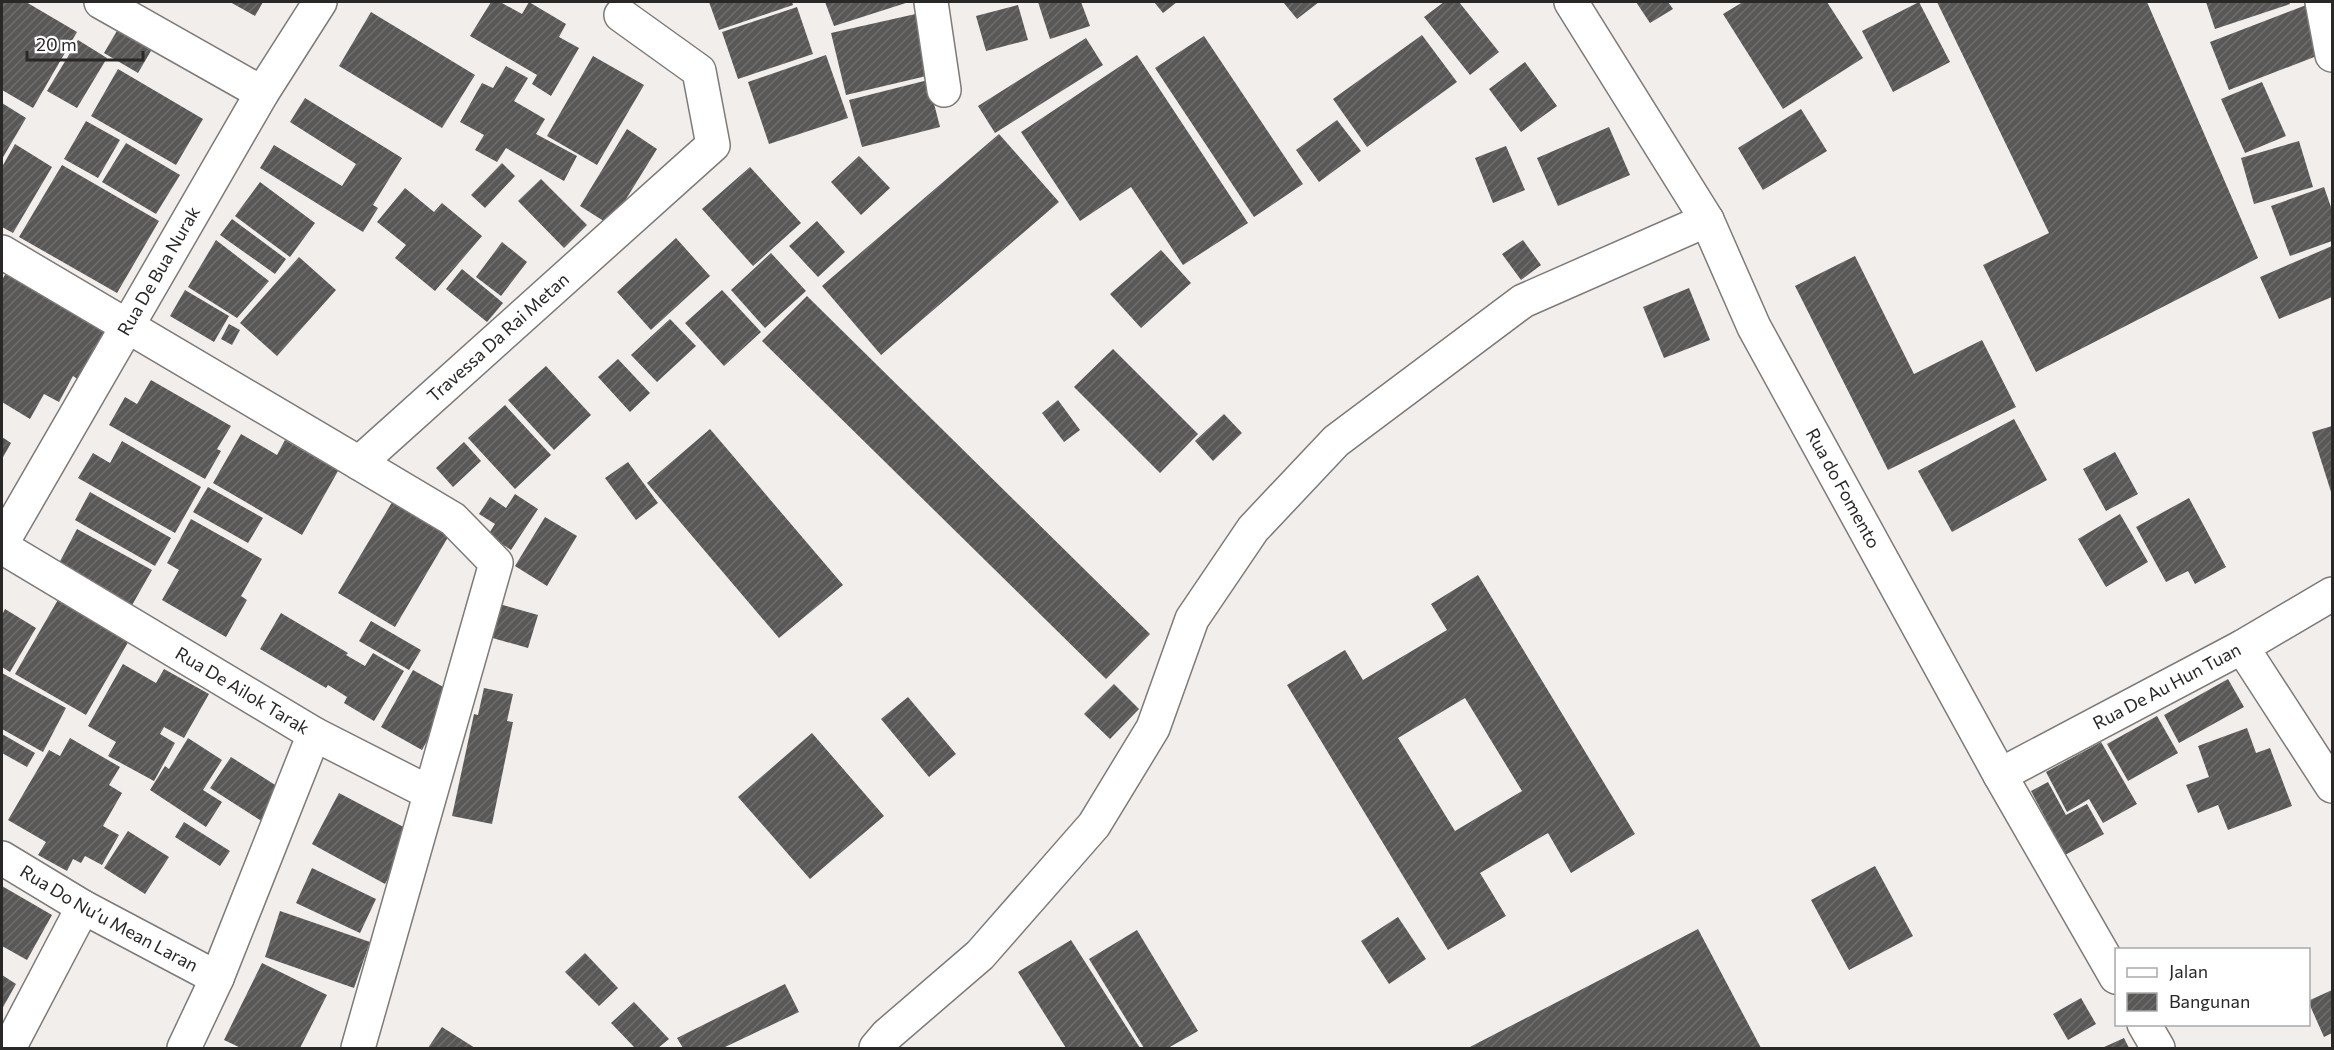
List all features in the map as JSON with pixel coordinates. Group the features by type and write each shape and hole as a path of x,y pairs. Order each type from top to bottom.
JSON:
{"street":[{"path":"101,2 262,93"},
{"name":"Rua De Bua Nurak","path":"2,545 125,326 262,93 320,2"},
{"path":"930,2 944,90"},
{"name":"Rua do Fomento","path":"1570,2 1707,220 1754,327 2000,775 2115,975"},
{"path":"2322,2 2332,55"},
{"name":"Travessa Da Rai Metan","path":"359,464 713,145 699,71 617,6"},
{"path":"876,1048 887,1035 980,955 1094,825 1153,728 1192,619 1252,529 1336,441 1523,301 1707,220"},
{"path":"2,252 453,519 496,563 358,1048"},
{"name":"Rua De Ailok Tarak","path":"2,545 314,734 217,978 184,1048"},
{"name":"Rua De Au Hun Tuan","path":"2000,775 2242,647 2332,594"},
{"path":"2242,647 2332,786"},
{"path":"314,734 430,793"},
{"name":"Rua Do Nu’u Mean Laran","path":"2,858 83,907 217,978"},
{"path":"9,1048 83,907"},
{"path":"2145,1026 2158,1048"}],"building":[{"path":"2,2 26,2 77,32 33,108 2,90"},
{"path":"230,2 263,2 255,16"},
{"path":"491,2 500,2 522,14 529,2 566,24 559,37 579,48 551,96 532,84 537,75 470,36"},
{"path":"709,2 792,2 793,5 719,30"},
{"path":"825,2 909,2 834,26"},
{"path":"1038,2 1081,2 1090,26 1050,39"},
{"path":"1154,2 1177,2 1163,13"},
{"path":"1283,2 1319,2 1297,19"},
{"path":"1444,2 1459,2 1499,52 1470,75 1424,17"},
{"path":"1636,2 1668,2 1673,9 1650,23"},
{"path":"1743,2 1827,2 1863,58 1783,109 1723,14"},
{"path":"1919,2 1950,62 1893,92 1862,31"},
{"path":"1937,2 2147,2 2258,258 2036,372 1983,265 2049,233"},
{"path":"2206,2 2289,2 2290,4 2215,29"},
{"path":"2309,4 2327,52 2229,90 2210,42"},
{"path":"1018,5 1028,40 986,51 976,16"},
{"path":"797,7 813,54 738,79 722,32"},
{"path":"371,12 475,75 442,128 339,66"},
{"path":"920,13 935,74 846,95 831,33"},
{"path":"121,24 155,44 138,73 104,53"},
{"path":"1422,35 1457,82 1367,147 1333,99"},
{"path":"1204,36 1303,184 1254,217 1155,68"},
{"path":"1086,38 1103,65 995,133 978,106"},
{"path":"78,40 107,58 77,108 47,91"},
{"path":"826,55 848,118 769,144 748,82"},
{"path":"1137,55 1248,223 1183,265 1131,187 1080,221 1021,132"},
{"path":"593,56 644,85 597,165 547,136"},
{"path":"1525,62 1557,106 1521,132 1489,89"},
{"path":"506,66 528,78 514,101 545,119 536,134 577,156 564,181 506,148 497,162 475,150 484,135 460,122 482,83 493,88"},
{"path":"118,69 203,119 176,165 91,116"},
{"path":"928,80 940,127 862,147 849,100"},
{"path":"2262,82 2286,136 2245,153 2221,99"},
{"path":"305,98 402,158 373,205 378,208 363,232 260,168 274,145 342,186 356,164 290,122"},
{"path":"2,103 26,118 2,159"},
{"path":"1801,109 1827,151 1763,190 1738,148"},
{"path":"1337,120 1361,151 1319,182 1296,150"},
{"path":"86,121 120,140 98,178 64,159"},
{"path":"1609,127 1630,175 1558,206 1537,158"},
{"path":"627,129 657,149 610,225 580,206"},
{"path":"999,134 1059,202 881,355 822,286"},
{"path":"2299,141 2313,187 2254,204 2241,158"},
{"path":"126,143 180,175 156,214 102,182"},
{"path":"15,144 52,167 13,233 2,227 2,167"},
{"path":"1506,146 1525,190 1493,203 1475,158"},
{"path":"859,156 890,188 861,215 831,182"},
{"path":"502,163 515,176 485,208 471,195"},
{"path":"62,165 159,221 117,293 19,237"},
{"path":"750,167 801,223 753,266 702,209"},
{"path":"541,179 587,225 564,248 518,201"},
{"path":"260,182 315,223 290,257 235,216"},
{"path":"2324,187 2332,210 2332,241 2290,256 2271,206"},
{"path":"405,188 434,212 442,203 482,236 435,291 395,258 406,245 377,222"},
{"path":"232,219 286,259 275,274 220,235"},
{"path":"817,221 845,252 818,277 789,246"},
{"path":"676,238 710,276 651,330 617,292"},
{"path":"216,240 269,281 237,318 188,287"},
{"path":"1523,240 1541,265 1521,280 1502,254"},
{"path":"502,242 527,262 501,296 476,277"},
{"path":"2332,246 2332,297 2279,319 2260,277"},
{"path":"1161,250 1191,283 1141,328 1110,294"},
{"path":"771,253 806,291 765,328 731,290"},
{"path":"1855,256 1914,374 1982,340 2016,407 1888,470 1795,286"},
{"path":"299,257 336,290 277,356 240,323"},
{"path":"462,269 503,303 487,322 446,289"},
{"path":"6,273 107,331 79,380 73,376 59,402 44,394 30,419 2,402 2,280"},
{"path":"1689,288 1710,340 1664,358 1643,307"},
{"path":"185,290 229,316 214,342 170,316"},
{"path":"722,290 761,332 724,366 685,323"},
{"path":"807,296 1150,634 1106,679 762,341"},
{"path":"670,319 696,346 657,382 631,355"},
{"path":"229,324 240,330 232,345 221,339"},
{"path":"1113,349 1198,434 1160,473 1074,387"},
{"path":"618,359 650,393 630,412 598,377"},
{"path":"546,366 591,415 554,450 508,400"},
{"path":"151,380 231,426 217,449 221,451 205,479 109,425 125,397 137,404"},
{"path":"1058,400 1080,430 1064,442 1042,413"},
{"path":"505,405 551,455 515,489 468,438"},
{"path":"1224,414 1242,433 1213,461 1195,441"},
{"path":"2014,419 2047,480 1952,532 1918,471"},
{"path":"2332,426 2332,495 2312,432"},
{"path":"710,429 843,585 779,638 647,483"},
{"path":"241,434 277,455 285,440 338,471 302,535 213,483"},
{"path":"2,437 11,443 2,459"},
{"path":"122,441 201,487 175,533 78,478 93,453 110,463"},
{"path":"464,442 481,461 453,487 436,468"},
{"path":"2115,452 2138,494 2106,511 2083,469"},
{"path":"628,462 658,503 636,520 605,478"},
{"path":"208,487 263,518 248,543 193,512"},
{"path":"90,492 171,538 155,566 75,520"},
{"path":"397,494 454,527 395,627 338,593"},
{"path":"515,494 538,509 511,550 488,535 495,524 479,514 490,497 506,508"},
{"path":"2189,498 2226,567 2195,584 2188,571 2166,582 2136,527"},
{"path":"2120,514 2148,562 2106,587 2078,539"},
{"path":"545,517 577,536 547,586 515,566"},
{"path":"191,519 262,559 241,596 247,600 226,637 162,600 179,570 167,563"},
{"path":"77,529 152,570 131,607 57,567"},
{"path":"1478,575 1635,834 1571,873 1548,833 1480,873 1506,916 1448,950 1287,685 1345,650 1363,680 1447,630 1431,604","holes":["1465,698 1522,791 1455,831 1398,738"]},
{"path":"59,598 130,639 86,715 15,674"},
{"path":"499,604 538,615 528,648 489,637"},
{"path":"5,609 36,628 10,672 2,667 2,615"},
{"path":"281,613 348,653 346,655 365,666 373,653 404,671 374,721 344,703 347,697 328,685 326,688 260,649"},
{"path":"371,621 421,650 409,670 359,641"},
{"path":"123,664 156,683 164,669 209,694 184,738 164,727 160,734 175,743 154,781 108,756 116,742 88,726"},
{"path":"413,670 454,693 422,750 381,727"},
{"path":"2,673 66,708 43,752 2,729"},
{"path":"2228,679 2244,707 2179,743 2164,715"},
{"path":"1114,684 1139,709 1110,739 1084,714"},
{"path":"484,688 513,694 507,721 513,722 492,824 452,816 474,714 478,715"},
{"path":"908,697 956,754 929,777 881,719"},
{"path":"2157,716 2178,753 2128,781 2107,744"},
{"path":"2247,728 2256,753 2270,748 2292,806 2228,830 2218,805 2198,813 2186,785 2209,777 2198,746"},
{"path":"812,733 884,816 810,879 738,797"},
{"path":"2,734 35,753 27,767 2,753"},
{"path":"70,738 120,767 109,785 122,793 103,826 119,835 102,865 85,856 81,863 73,859 67,871 38,855 46,842 8,820 49,750 60,756"},
{"path":"188,738 222,760 203,790 222,802 206,827 150,790 165,766 169,769"},
{"path":"2101,742 2137,804 2103,823 2089,799 2067,812 2046,772"},
{"path":"231,757 283,790 263,822 210,788"},
{"path":"2048,782 2066,815 2087,804 2104,834 2065,855 2031,791"},
{"path":"339,793 413,832 385,884 312,844"},
{"path":"184,822 230,851 220,866 175,837"},
{"path":"128,831 169,857 145,894 104,868"},
{"path":"1875,866 1913,936 1849,970 1811,900"},
{"path":"312,868 376,899 360,933 296,903"},
{"path":"2,886 52,915 27,960 2,946"},
{"path":"280,911 370,942 354,988 265,957"},
{"path":"1398,917 1426,959 1389,984 1361,941"},
{"path":"1698,929 1761,1048 1468,1048 1627,966"},
{"path":"1137,930 1198,1031 1168,1048 1144,1048 1089,959"},
{"path":"1071,940 1140,1048 1066,1048 1018,972"},
{"path":"585,953 618,988 599,1006 565,972"},
{"path":"262,963 327,995 300,1048 241,1048 224,1040"},
{"path":"2,975 16,984 2,1009"},
{"path":"785,984 799,1012 723,1048 683,1048 677,1038"},
{"path":"2332,990 2332,1033 2324,1037 2310,1006 2310,1000"},
{"path":"2081,998 2096,1024 2068,1040 2053,1014"},
{"path":"634,1002 669,1039 658,1048 635,1048 611,1023"},
{"path":"442,1027 475,1048 428,1048"},
{"path":"2124,1038 2129,1048 2102,1048"}]}
